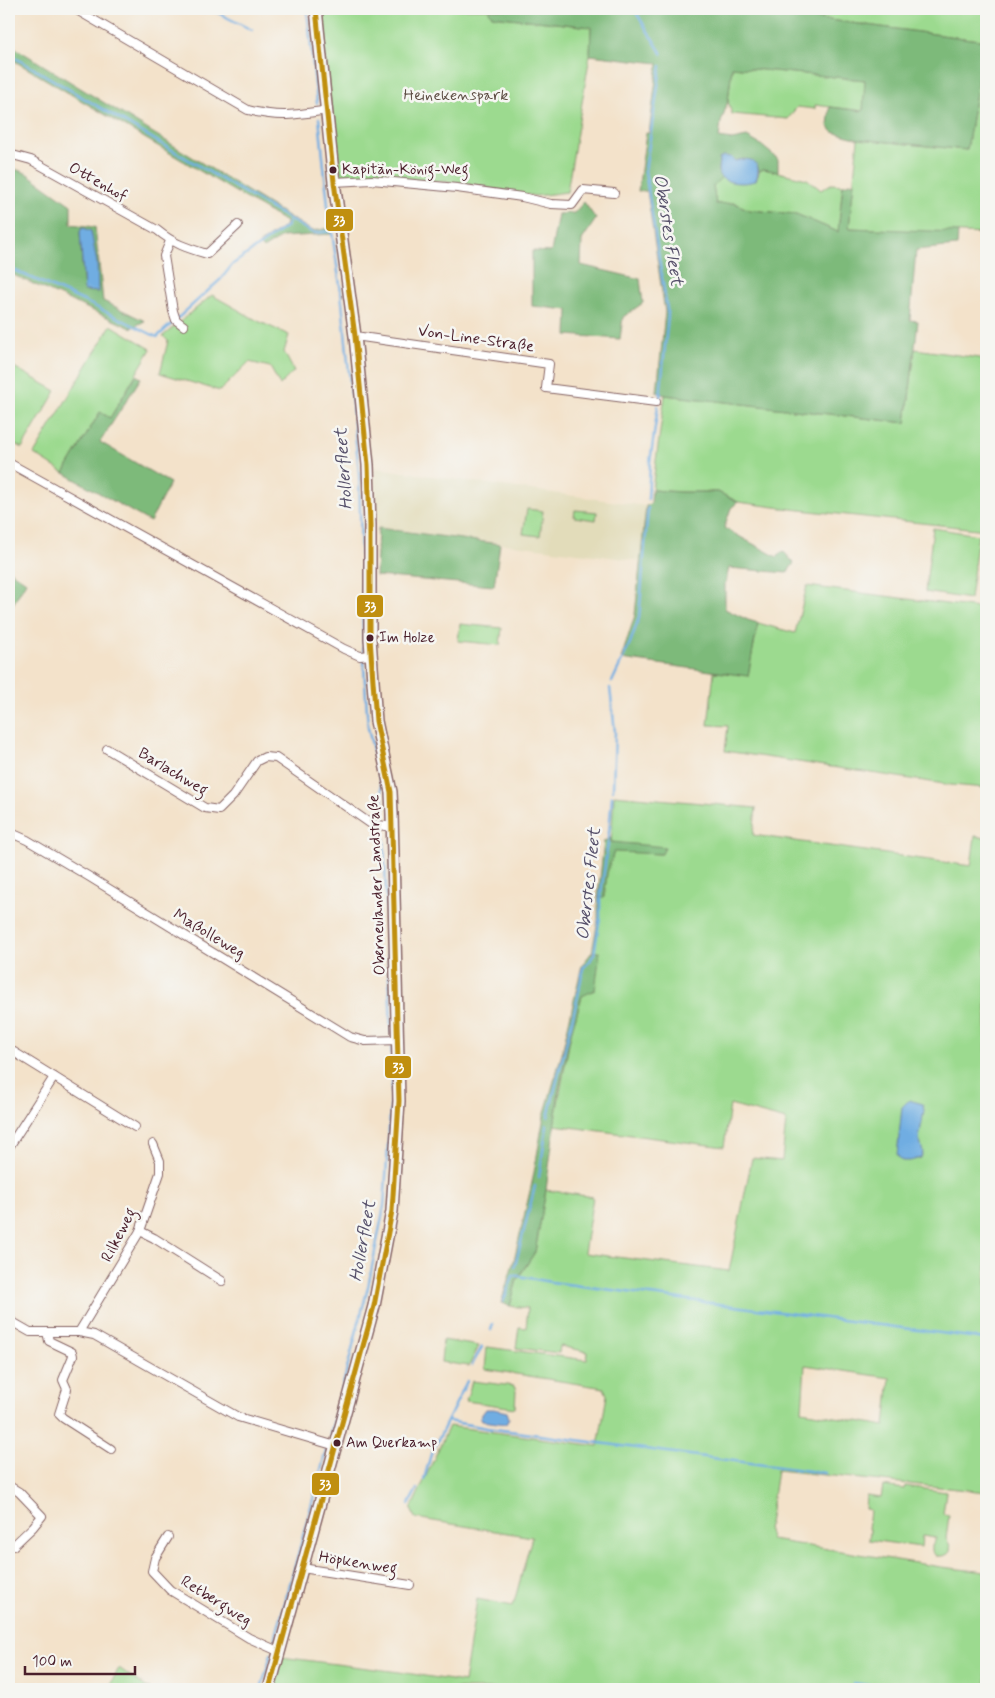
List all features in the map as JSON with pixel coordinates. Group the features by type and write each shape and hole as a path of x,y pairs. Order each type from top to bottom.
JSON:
{"street":[{"path":"76,9 248,110 268,115 290,116 328,110"},
{"name":"Oberneulander Landstraße","path":"269,1689 374,1306 392,1211 398,1128 399,1040 391,792 376,721 366,656 370,524 368,465 355,336 334,182 316,9"},
{"name":"Ottenhof","path":"9,154 31,160 157,230 170,241 207,254 238,225"},
{"path":"334,182 372,180 457,188 522,197 560,205 572,205 583,190 614,193"},
{"path":"170,241 164,256 170,297 176,320 184,326"},
{"name":"Von-Line-Straße","path":"355,336 549,364 546,388 656,402"},
{"path":"9,462 344,649 366,656"},
{"name":"Barlachweg","path":"106,748 205,808 219,810 234,796 257,760 265,757 276,758 371,824 393,828"},
{"name":"Maßolleweg","path":"9,832 27,840 88,876 350,1037 365,1041 399,1040"},
{"path":"9,1049 135,1127"},
{"path":"9,1147 54,1077"},
{"name":"Rilkeweg","path":"79,1332 140,1231 160,1173 160,1161 153,1144"},
{"path":"140,1231 222,1281"},
{"path":"9,1320 30,1332 79,1332 94,1335 238,1417 336,1446"},
{"path":"47,1332 49,1342 72,1352 73,1356 63,1380 67,1389 59,1414 62,1418 111,1449"},
{"path":"9,1486 19,1492 42,1516 13,1546"},
{"name":"Retbergweg","path":"168,1537 155,1558 152,1571 170,1590 249,1638 278,1652"},
{"name":"Höpkenweg","path":"302,1568 410,1585"}],"shaded area":[{"path":"375,468 646,506 641,561 378,528"}],"green space":[{"name":"Heinekenspark","path":"319,9 488,9 492,16 591,27 590,55 567,192 536,196 499,191 463,183 339,175"},
{"path":"488,9 747,9 986,41 986,60 981,60 967,150 859,139 833,132 828,126 830,107 863,111 865,80 732,67 728,101 721,122 719,138 732,140 747,137 761,145 778,159 778,172 764,169 759,171 757,165 743,159 735,161 719,159 718,171 722,177 713,186 716,204 735,203 749,210 796,214 838,232 843,185 854,182 849,228 958,232 957,246 916,250 910,320 918,321 906,423 665,395 657,392 665,312 647,191 638,191 646,133 649,133 658,63 590,55 591,27 492,16"},
{"path":"747,9 986,9 986,41"},
{"path":"9,44 312,231 331,228 331,234 282,237 263,249 259,244 285,226 286,222 13,60 9,145"},
{"path":"981,59 986,60 986,234 849,228 858,139 967,150"},
{"path":"732,67 866,80 863,111 815,105 815,109 797,107 788,119 732,114 728,101"},
{"path":"9,167 26,173 71,205 71,224 95,227 103,301 145,321 131,328 9,273","holes":["91,231 97,292 84,290 80,232"]},
{"path":"764,169 807,179 821,190 831,184 843,185 838,232 796,214 749,210 735,203 716,204 713,186 722,177 725,180 758,176 759,171"},
{"path":"584,202 596,219 582,240 581,265 640,279 643,303 623,317 620,339 567,335 568,310 532,306 532,251 551,252 558,214 574,213"},
{"path":"212,295 258,321 289,335 284,352 294,371 280,385 270,367 249,362 220,391 160,373 168,341 163,336"},
{"path":"111,325 151,349 110,418 100,412 64,473 34,454"},
{"path":"915,349 986,359 986,530 738,502 718,492 652,490 665,395 906,423"},
{"path":"14,367 56,391 22,448 9,441 9,377"},
{"path":"136,375 141,378 100,442 170,483 150,522 64,473 100,412 110,418"},
{"path":"652,490 718,492 738,502 731,508 724,528 777,557 783,551 794,563 787,573 729,568 725,584 725,609 758,623 748,676 621,659 635,615 646,506 651,503"},
{"path":"527,509 543,511 540,536 523,534"},
{"path":"575,510 597,512 596,520 574,517"},
{"path":"378,528 500,544 494,586 376,576"},
{"path":"933,528 978,535 970,599 925,592"},
{"path":"9,570 26,582 9,611"},
{"path":"807,586 986,609 986,788 951,785 725,751 728,726 708,725 714,672 748,675 758,623 795,633"},
{"path":"460,624 502,628 500,645 458,641"},
{"path":"614,795 756,808 753,835 971,866 975,836 986,838 986,1492 777,1470 768,1531 771,1540 941,1567 986,1572 986,1689 273,1689 281,1657 464,1682 477,1599 513,1606 532,1537 415,1518 411,1509 449,1426 598,1446 607,1395 604,1388 485,1369 487,1347 587,1360 588,1352 560,1346 559,1353 516,1348 519,1327 526,1328 528,1308 510,1306 517,1280 535,1252 546,1190 593,1197 584,1253 729,1271 752,1158 782,1161 786,1120 730,1105 724,1147 554,1125 571,1033 582,996 597,967 599,953 592,952 598,920 598,897 604,898 607,873 614,851 661,854 664,848 611,842","holes":["805,1365 890,1378 885,1426 802,1411"]},
{"path":"611,838 611,842 665,847 662,854 614,852 607,873 604,898 598,897 604,841"},
{"path":"592,952 600,952 595,990 582,996 571,1033 559,1090 546,1190 535,1252 517,1279 510,1306 501,1303 514,1260 533,1178 544,1116 561,1057 582,965"},
{"path":"443,1340 479,1346 469,1366 441,1362"},
{"path":"472,1381 514,1386 516,1391 515,1408 466,1401"},
{"path":"883,1486 904,1489 905,1486 946,1492 943,1514 949,1515 946,1539 950,1550 947,1554 936,1556 932,1551 932,1545 936,1538 922,1536 921,1547 869,1540 870,1510 865,1509 866,1496 881,1498"},
{"path":"119,1668 146,1687 150,1689 108,1689"}],"water":[{"path":"723,156 731,157 735,161 746,159 754,162 758,169 756,180 748,183 736,183 722,178 719,175 718,169 719,159"},
{"path":"82,227 91,231 97,263 98,292 84,291 80,232"},
{"path":"909,1100 923,1104 924,1111 919,1138 923,1152 921,1158 902,1161 897,1155 902,1107"},
{"path":"486,1409 507,1412 509,1418 506,1424 482,1421 480,1417"}],"waterway":[{"path":"210,9 252,30"},
{"name":"Hollerfleet","path":"307,9 317,103"},
{"name":"Oberstes Fleet","path":"637,14 662,54"},
{"path":"9,54 313,233 332,231"},
{"name":"Oberstes Fleet","path":"660,398 668,315 645,171 661,66"},
{"name":"Hollerfleet","path":"319,118 328,206 341,292 359,473 364,667 368,728 381,785 384,819"},
{"path":"9,268 86,302 157,337 221,279 233,264 287,226 289,221"},
{"name":"Oberstes Fleet","path":"648,499 650,462 658,406"},
{"name":"Oberstes Fleet","path":"612,682 639,618 648,508"},
{"name":"Oberstes Fleet","path":"610,688 615,732 613,790"},
{"name":"Oberstes Fleet","path":"548,1117 578,996 583,968 594,954 600,917 600,900 612,796"},
{"name":"Hollerfleet","path":"384,838 391,1033"},
{"name":"Hollerfleet","path":"330,1435 368,1287 384,1206 393,1070 391,1047"},
{"name":"Oberstes Fleet","path":"539,1177 547,1125"},
{"name":"Oberstes Fleet","path":"515,1266 535,1186"},
{"path":"513,1275 551,1282 986,1339"},
{"name":"Oberstes Fleet","path":"503,1302 513,1276"},
{"name":"Oberstes Fleet","path":"491,1330 493,1324"},
{"name":"Oberstes Fleet","path":"472,1365 482,1347"},
{"name":"Oberstes Fleet","path":"424,1479 431,1454 467,1381"},
{"path":"448,1421 487,1428 825,1473"},
{"name":"Hollerfleet","path":"274,1643 326,1451"},
{"name":"Oberstes Fleet","path":"409,1504 417,1489"},
{"name":"Hollerfleet","path":"261,1689 271,1654"},
{"path":"854,1683 895,1689"}],"transit line":[{"name":"33","path":"269,1689 374,1306 392,1211 399,1101 391,792 376,721 373,681 370,638 368,465 355,336 334,182 316,9"}],"place":[{"name":"Kapitän-König-Weg","path":"333,170"},
{"name":"Im Holze","path":"370,638"},
{"name":"Am Querkamp","path":"337,1443"}]}
